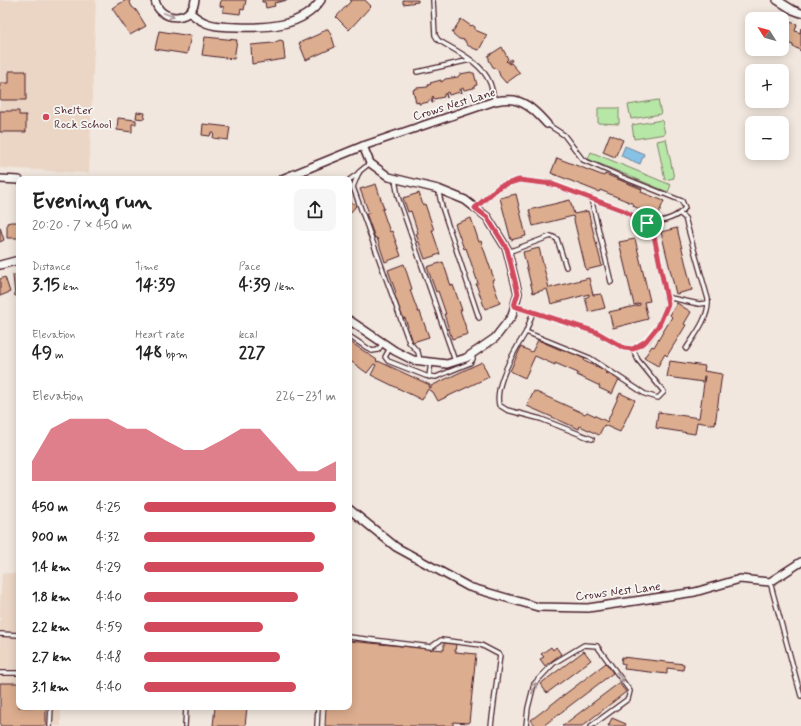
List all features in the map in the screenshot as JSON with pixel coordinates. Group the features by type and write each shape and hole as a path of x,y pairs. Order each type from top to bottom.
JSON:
{"street":[{"path":"155,0 160,10 166,15 177,18 184,16 189,12 193,7 195,0"},
{"path":"189,12 205,23 222,27 276,26 297,20 316,8 321,0"},
{"path":"777,0 801,13"},
{"name":"Crows Nest Lane","path":"289,176 363,146 495,101 514,100 526,105 538,114 547,124"},
{"path":"352,322 390,348 413,360 447,364 466,358 495,338 512,316 518,293 508,252 487,217 466,200 438,189 389,177 370,163 363,146"},
{"path":"0,179 16,180"},
{"path":"0,265 16,261"},
{"name":"Crows Nest Lane","path":"352,511 396,547 469,587 538,607 588,608 695,592 740,579 770,582"},
{"path":"770,582 801,562"}],"lane":[{"path":"433,0 435,35 438,40 477,64 485,73 490,82 495,101"},
{"path":"417,72 470,60"},
{"path":"475,208 500,186 519,180 552,184 622,210 647,223 660,222 680,214 685,208 682,201 583,160 564,135 547,124"},
{"path":"352,178 370,163"},
{"path":"359,172 353,187 409,342 418,352 420,361"},
{"path":"396,179 398,197 455,361"},
{"path":"438,189 442,207 479,318"},
{"path":"591,198 610,282"},
{"path":"680,214 685,218 708,299 708,308 704,319 686,349"},
{"path":"514,306 596,332 624,348 633,349 646,341 659,325 668,304 654,236 647,223"},
{"path":"508,252 551,236 557,238 566,267"},
{"path":"666,297 699,304 708,303"},
{"path":"533,312 526,332 504,373 499,394 499,405 507,410 541,419 592,439"},
{"path":"526,332 590,358 645,394 658,398 664,392 638,360 633,349"},
{"path":"352,338 372,351 378,350 383,343"},
{"path":"390,348 385,357 388,361 426,376 436,377 470,363 473,359 472,354"},
{"path":"429,376 431,362"},
{"path":"770,582 801,696"},
{"path":"0,634 16,635"},
{"path":"352,637 431,647 441,640 481,644 500,656 491,726"},
{"path":"526,726 528,708 534,684 554,663 584,645 597,646 630,691 628,699 591,726"},
{"path":"0,673 16,673"},
{"path":"50,726 51,710"},
{"path":"185,726 186,710"},
{"path":"317,726 318,710"}],"shaded area":[{"name":"Shelter Rock School","path":"0,0 96,0 89,173 0,168"},
{"path":"2,573 16,574 16,710 61,710 61,726 0,726 0,606"}],"green space":[{"path":"658,100 661,114 631,119 628,105"},
{"path":"598,108 619,108 619,124 598,123"},
{"path":"662,120 665,134 634,139 632,125"},
{"path":"666,139 674,178 665,180 657,141"},
{"path":"591,152 671,185 668,192 588,159"}],"water":[{"path":"625,146 644,154 640,164 621,156"}],"building":[{"path":"126,0 129,0 132,7 136,10 146,26 130,35 112,8"},
{"path":"221,0 246,0 244,10 241,9 240,14 223,12 224,7 220,6"},
{"path":"262,0 288,0 274,3 275,6 266,8 265,2 262,2"},
{"path":"350,0 365,0 371,6 349,30 336,17 351,1"},
{"path":"403,0 418,0 418,2 403,4"},
{"path":"461,19 475,27 475,30 487,35 479,50 467,45 465,40 459,39 452,33"},
{"path":"789,22 797,24 795,31 800,33 801,28 801,51 793,47 793,45 789,44"},
{"path":"328,29 332,37 335,47 306,60 299,43 319,34"},
{"path":"159,31 191,36 187,54 155,49"},
{"path":"205,37 237,40 234,59 202,55"},
{"path":"280,40 283,41 285,59 252,64 251,45 273,43"},
{"path":"502,47 508,59 506,61 507,62 511,59 512,61 508,63 511,63 520,73 506,83 500,76 498,70 493,67 488,56"},
{"path":"9,71 26,71 26,100 0,100 0,83 9,83"},
{"path":"471,72 474,73 477,85 474,86 474,88 464,90 463,88 461,89 462,93 461,90 459,90 460,92 449,95 448,92 446,93 447,98 446,94 444,94 444,97 434,99 433,96 433,103 431,99 429,102 419,104 419,102 416,103 413,90 416,88 428,87 428,85 431,84 430,83 441,80 441,82 445,79 458,77 460,74"},
{"path":"0,111 19,111 19,115 26,115 26,132 0,132"},
{"path":"137,112 145,113 144,119 136,118"},
{"path":"118,118 136,120 136,124 132,124 132,132 117,130"},
{"path":"203,124 230,127 228,140 213,138 214,133 211,133 210,136 202,135"},
{"path":"610,134 623,140 615,157 603,152"},
{"path":"557,158 604,176 605,174 642,189 641,192 664,201 657,217 633,206 634,204 600,190 599,192 551,173"},
{"path":"376,184 384,209 382,209 390,232 392,231 401,256 385,262 377,238 375,238 366,213 369,213 360,189"},
{"path":"419,193 423,205 425,204 434,230 432,230 440,254 425,259 416,234 418,233 411,211 408,212 403,198"},
{"path":"516,194 526,236 511,240 500,198"},
{"path":"570,200 574,214 588,211 602,266 586,270 573,216 533,226 529,210"},
{"path":"352,203 356,206 352,211"},
{"path":"471,218 479,242 481,241 494,279 492,280 500,303 485,309 466,248 464,249 455,224"},
{"path":"16,222 16,238 7,238 7,223"},
{"path":"0,227 4,240 0,242"},
{"path":"677,228 692,290 676,294 661,232"},
{"path":"635,239 650,301 644,302 648,319 613,328 609,312 640,305 640,303 634,305 619,242"},
{"path":"539,248 549,288 589,278 593,295 601,294 605,308 589,312 585,298 589,296 589,294 551,304 547,289 533,293 523,252"},
{"path":"443,262 451,286 453,285 462,310 460,310 468,334 452,339 444,314 446,314 438,291 436,292 427,267"},
{"path":"404,264 412,289 410,290 429,337 413,342 405,318 403,319 394,294 396,293 388,270"},
{"path":"13,275 16,275 15,296"},
{"path":"5,277 10,292 0,296 0,279"},
{"path":"677,303 691,312 684,324 686,325 667,356 665,354 658,366 644,358 652,346 654,347 672,317 670,315"},
{"path":"538,340 561,350 562,348 585,359 584,361 607,371 606,373 619,379 612,394 599,388 600,386 577,375 578,373 535,356 525,378 510,371 521,347 532,352"},
{"path":"352,343 377,360 376,361 430,385 429,387 431,388 431,386 482,362 489,377 438,401 433,392 428,389 422,400 371,375 376,365 374,364 367,373 352,362"},
{"path":"670,361 705,366 704,371 722,374 715,425 697,422 695,434 656,428 658,412 699,418 705,376 703,382 667,377"},
{"path":"534,391 585,414 587,412 607,422 620,393 635,400 620,432 604,425 599,435 580,426 579,429 527,406"},
{"path":"352,641 444,650 444,643 456,644 455,652 476,654 469,723 453,722 453,726 325,726 326,710 352,710"},
{"path":"551,647 553,650 556,647 561,654 545,666 540,659 544,657 541,654"},
{"path":"584,651 591,660 547,693 540,684"},
{"path":"622,657 684,664 683,670 667,668 667,674 624,669 625,664 621,663"},
{"path":"606,663 613,673 543,726 536,726 531,720"},
{"path":"0,683 16,683 16,710 46,710 46,726 0,726"},
{"path":"619,683 626,692 582,726 562,726"},
{"path":"215,710 247,710 245,726 213,726"},
{"path":"612,718 626,724 625,726 608,726"}],"place":[{"name":"Shelter Rock School","path":"46,117"}],"route":[{"path":"519,180 552,184 622,210 647,223 654,236 668,304 659,325 646,341 633,349 624,348 596,332 514,306 518,293 507,249 487,217 475,208 500,186 519,180"}]}
